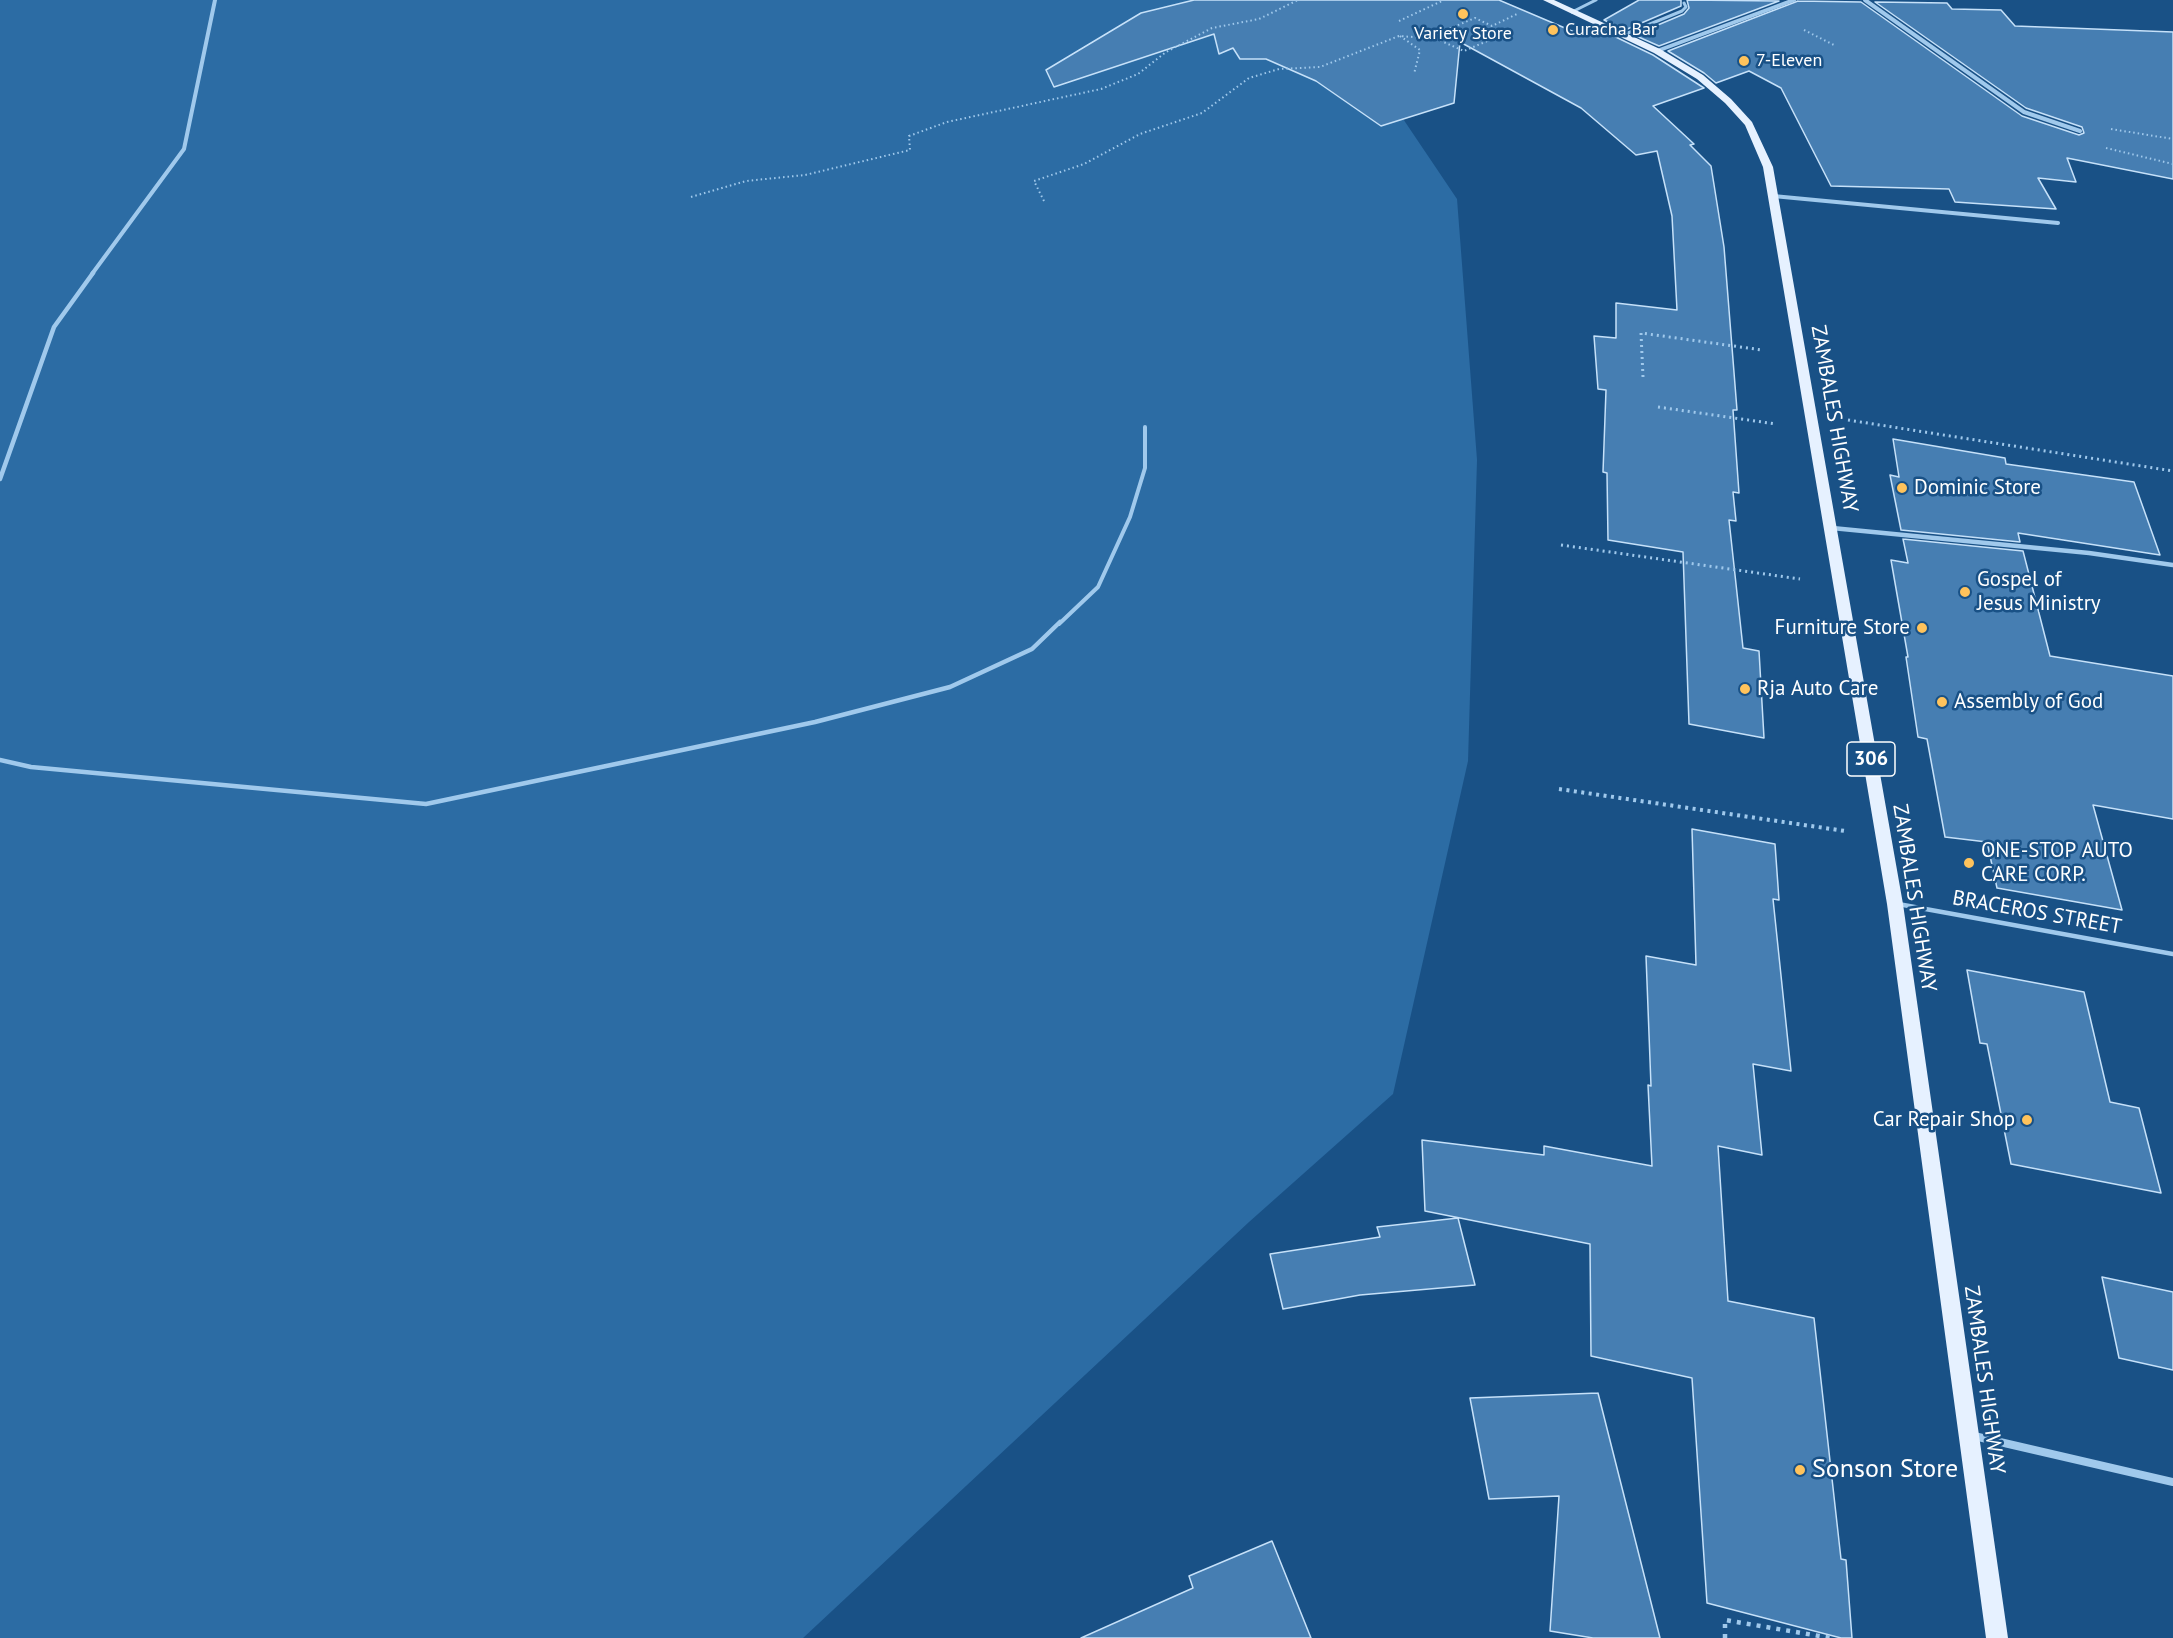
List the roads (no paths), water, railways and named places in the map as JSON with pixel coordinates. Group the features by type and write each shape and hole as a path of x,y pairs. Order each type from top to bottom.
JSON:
{"main road":[{"name":"ZAMBALES HIGHWAY","path":"1547,0 1657,51 1700,77 1728,101 1749,124 1768,167 1885,837 1997,1638"}],"street":[{"path":"0,479 54,327 184,149 215,0"},
{"path":"1657,51 1794,0"},
{"path":"1865,0 2024,112 2080,131"},
{"path":"1773,196 2058,223"},
{"path":"1832,528 2089,553 2173,565"},
{"path":"1970,1435 2173,1482"}],"lane":[{"path":"1572,12 1596,0"},
{"path":"1623,35 1682,12 1686,7 1684,3"},
{"path":"0,760 31,767 426,804 815,722 950,687 1032,649 1098,587 1130,517 1145,468 1145,427"},
{"name":"BRACEROS STREET","path":"1895,904 2173,954"}],"place":[{"name":"Variety Store","path":"1463,14"},
{"name":"Curacha Bar","path":"1553,30"},
{"name":"7-Eleven","path":"1744,61"},
{"name":"Dominic Store","path":"1902,488"},
{"name":"Gospel of Jesus Ministry","path":"1965,592"},
{"name":"Furniture Store","path":"1922,628"},
{"name":"Rja Auto Care","path":"1745,689"},
{"name":"Assembly of God","path":"1942,702"},
{"name":"ONE-STOP AUTO CARE CORP.","path":"1969,863"},
{"name":"Car Repair Shop","path":"2027,1120"},
{"name":"Sonson Store","path":"1800,1470"}]}
